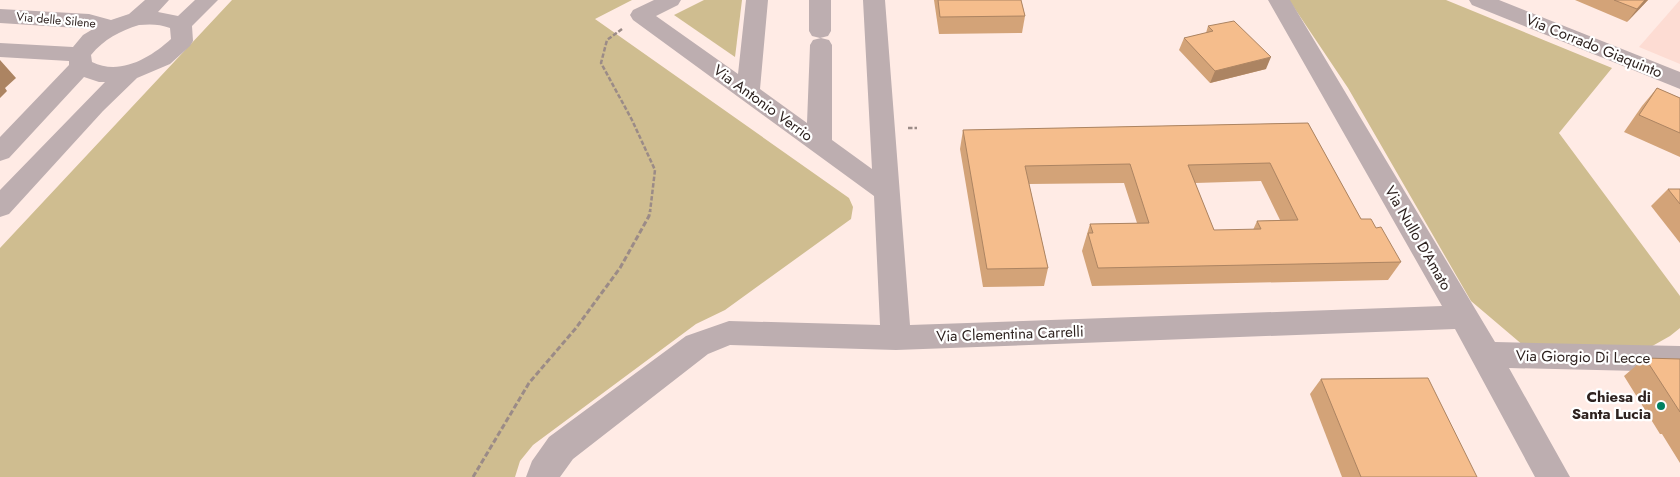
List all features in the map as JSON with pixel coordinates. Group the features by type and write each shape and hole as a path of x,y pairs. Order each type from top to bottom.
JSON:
{"street":[{"path":"137,19 158,0"},
{"path":"0,50 80,60 100,74 129,72 162,59 182,41 181,25 207,0"},
{"path":"641,15 670,0"},
{"path":"748,92 757,0"},
{"path":"819,144 820,0"},
{"path":"874,0 896,338"},
{"name":"Via Nullo D'Amato","path":"1280,0 1486,355 1553,477"},
{"name":"Via Corrado Giaquinto","path":"1480,0 1680,81"},
{"name":"Via Antonio Verrio","path":"641,15 885,191"},
{"name":"Via delle Silene","path":"0,16 89,21 111,27"},
{"path":"0,152 80,60 90,40 111,27 137,19 171,19 181,25"},
{"path":"0,207 95,105 129,72"},
{"name":"Via Clementina Carrelli","path":"544,477 544,472 560,448 697,345 729,333 896,338 1463,317"},
{"name":"Via Giorgio Di Lecce","path":"1486,355 1680,359"}],"path":[{"path":"474,477 529,384 576,328 620,268 649,216 655,170 632,120 602,63 607,40 641,15"}],"shaded area":[{"path":"232,0 632,0 595,19 849,198 853,207 851,219 725,310 696,324 533,445 520,461 515,477 0,477 0,248"},
{"path":"704,0 742,0 735,57 674,15"},
{"path":"1289,0 1446,0 1612,68 1559,133 1680,296 1680,328 1647,349 1524,346 1471,301 1348,88"},
{"path":"1680,0 1680,64 1639,47"}],"building":[{"path":"938,0 1021,0 1025,16 940,17"},
{"path":"1614,0 1645,0 1637,9"},
{"path":"1234,21 1271,57 1215,71 1184,38 1213,31 1208,26"},
{"path":"1657,88 1680,98 1680,133 1639,115"},
{"path":"1308,123 1361,219 1371,219 1376,228 1381,227 1401,262 1098,268 1088,233 1093,233 1090,224 1149,223 1130,164 1025,166 1048,268 987,269 963,130","holes":["1270,163 1298,220 1257,221 1261,229 1214,230 1188,165"]},
{"path":"1668,189 1680,189 1680,204"},
{"path":"1645,358 1680,359 1680,412"},
{"path":"1428,378 1477,477 1361,477 1321,379"}],"place":[{"name":"Chiesa di Santa Lucia","path":"1661,406"}]}
